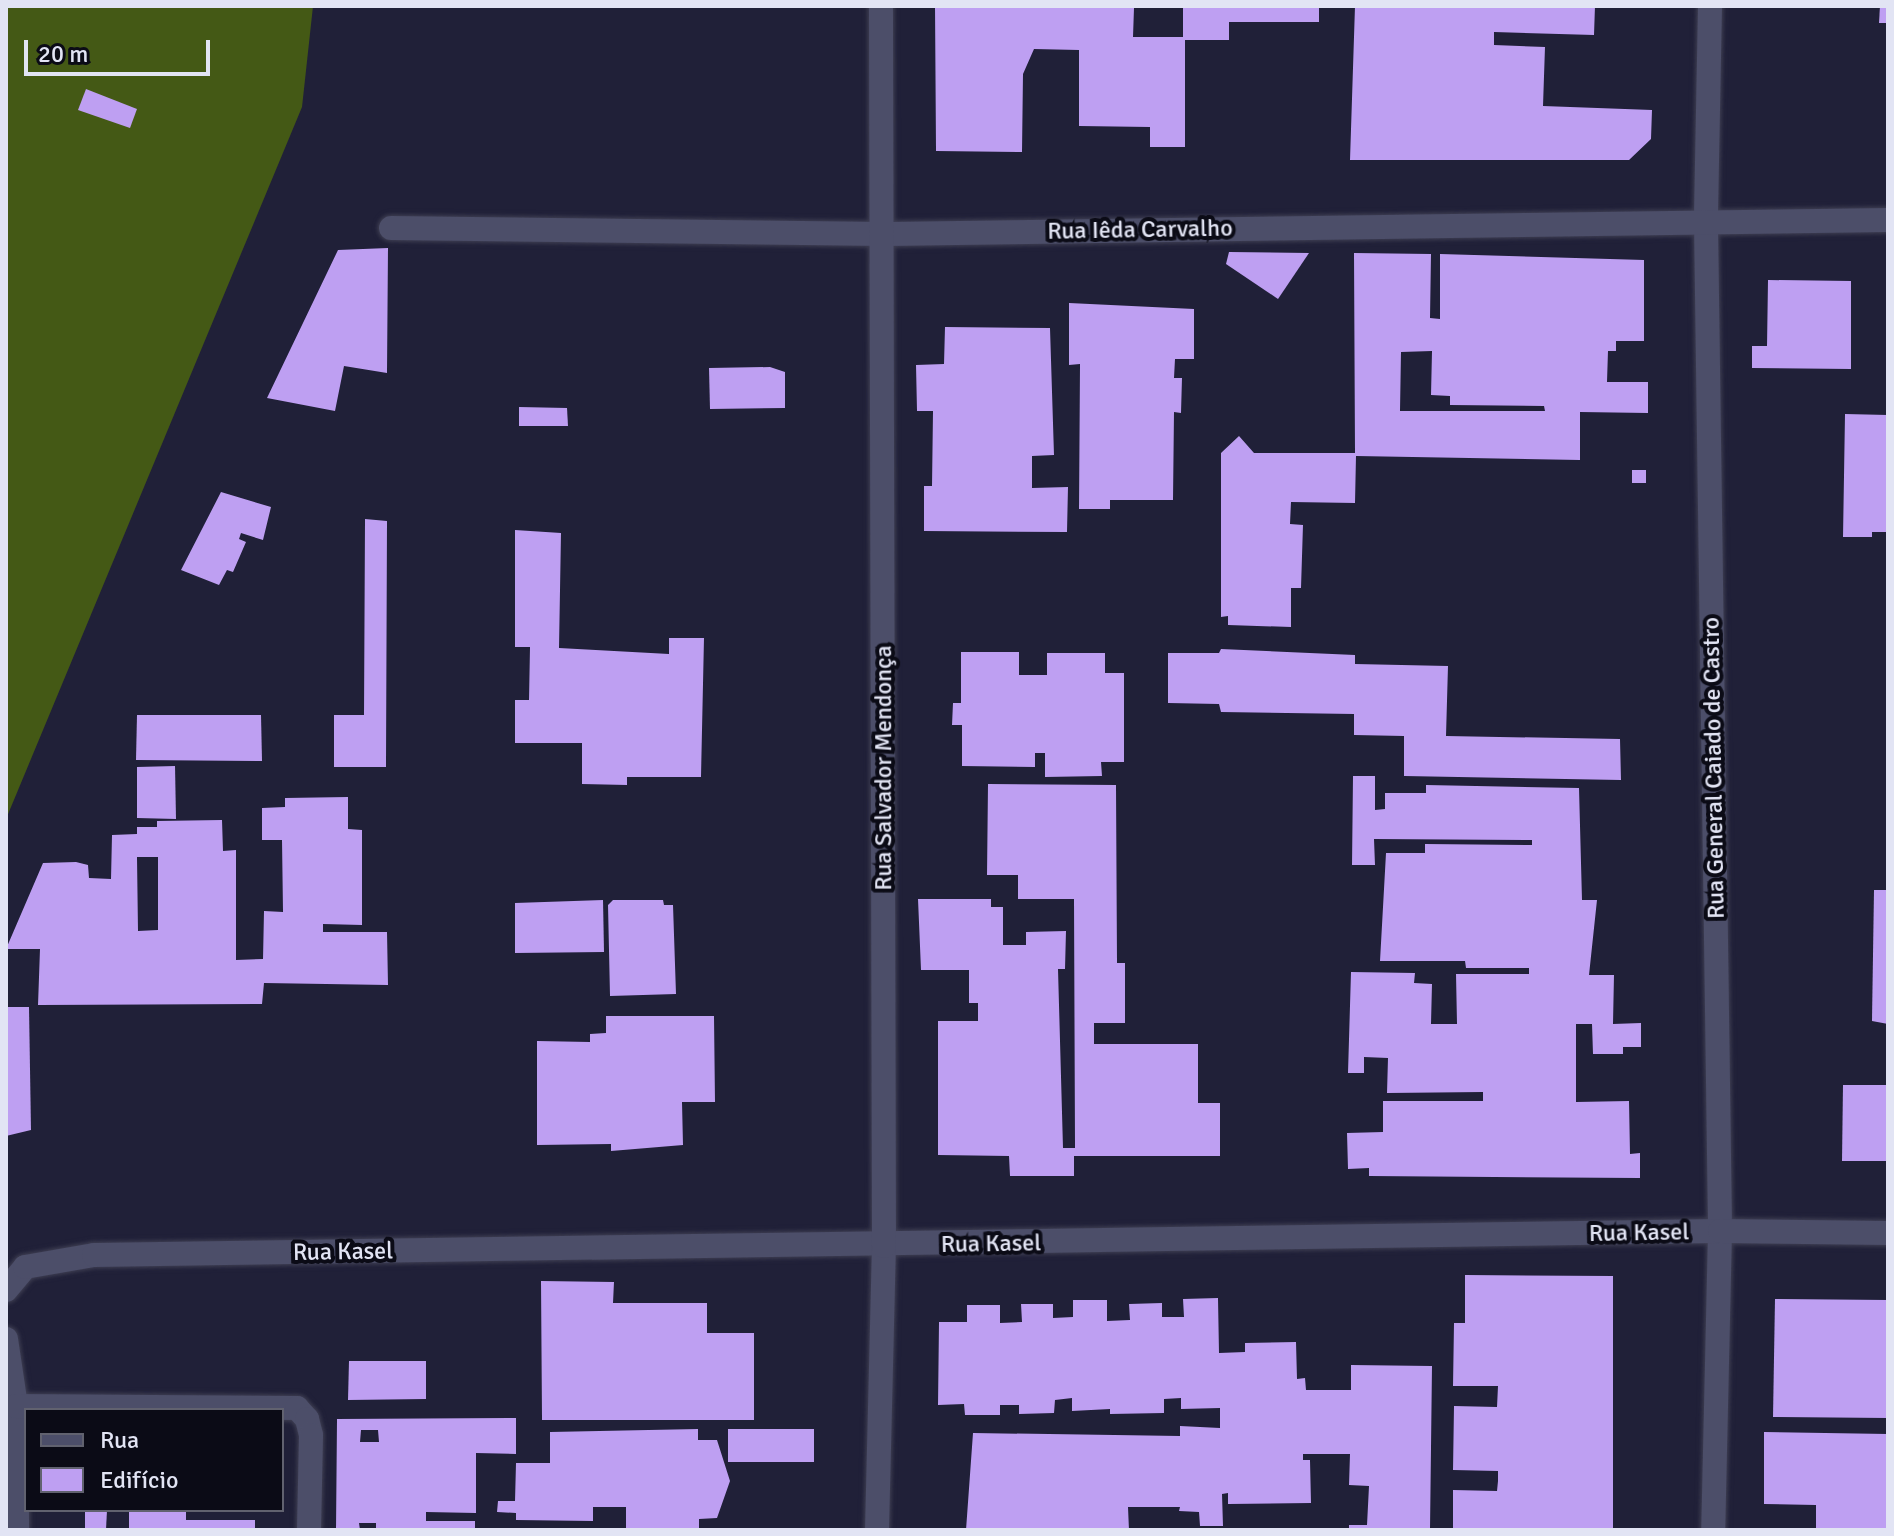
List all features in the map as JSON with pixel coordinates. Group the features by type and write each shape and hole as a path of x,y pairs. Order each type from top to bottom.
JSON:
{"street":[{"name":"Rua Salvador Mendonça","path":"877,1530 884,1246 884,234 881,6"},
{"name":"Rua General Caiado de Castro","path":"1710,6 1706,223 1720,1231 1713,1530"},
{"name":"Rua Iêda Carvalho","path":"391,228 884,234 1888,220"},
{"name":"Rua Kasel","path":"6,1290 25,1267 94,1255 884,1246 1720,1231 1888,1233"},
{"path":"6,1339 16,1406 17,1530"},
{"path":"16,1406 297,1408 307,1419 311,1435 309,1530"}],"green space":[{"path":"6,6 313,6 302,107 6,819"}],"building":[{"path":"935,6 1134,8 1133,37 1183,37 1183,6 1319,6 1319,22 1229,22 1229,40 1185,40 1185,147 1150,147 1150,127 1079,126 1079,50 1034,49 1023,74 1022,152 936,151"},
{"path":"1355,6 1595,6 1594,35 1494,32 1494,45 1545,47 1543,106 1652,110 1651,139 1629,160 1350,160"},
{"path":"1880,6 1888,6 1888,23 1879,23"},
{"path":"86,89 137,109 130,128 78,110"},
{"path":"388,248 387,373 344,366 335,411 267,398 338,250"},
{"path":"1229,252 1309,253 1278,299 1226,264"},
{"path":"1354,253 1431,254 1430,318 1440,319 1440,254 1644,260 1644,341 1616,341 1616,351 1608,351 1607,382 1648,382 1648,413 1580,412 1580,460 1356,456 1355,503 1291,502 1290,524 1303,525 1301,588 1291,588 1291,627 1228,625 1228,616 1221,617 1221,453 1239,436 1254,453 1355,453","holes":["1432,351 1431,395 1450,396 1450,405 1544,406 1545,411 1400,411 1401,352"]},
{"path":"1768,280 1851,281 1851,369 1752,368 1752,346 1767,346"},
{"path":"1069,303 1194,309 1194,359 1175,359 1174,378 1182,378 1181,413 1174,412 1173,500 1110,500 1110,509 1079,509 1080,364 1069,365"},
{"path":"945,327 1050,328 1054,455 1032,456 1032,488 1068,487 1067,532 924,531 924,486 932,486 933,411 917,411 916,365 944,364"},
{"path":"770,367 785,372 785,408 710,409 709,368"},
{"path":"519,407 567,408 568,426 519,426"},
{"path":"1845,414 1888,415 1888,532 1872,532 1872,537 1843,537"},
{"path":"1632,470 1646,470 1646,483 1632,483"},
{"path":"221,492 271,507 263,540 241,533 239,539 246,542 233,572 227,570 219,585 181,570"},
{"path":"365,519 387,521 386,767 334,767 334,715 364,715"},
{"path":"515,530 561,533 559,648 669,654 669,638 704,638 701,777 627,777 627,785 582,784 582,743 515,743 515,700 529,700 530,647 515,647"},
{"path":"1221,649 1355,655 1355,664 1448,666 1446,736 1620,739 1621,780 1404,776 1404,736 1354,735 1354,714 1221,712 1219,704 1168,703 1168,653 1219,653"},
{"path":"961,652 1019,652 1019,675 1047,675 1047,653 1105,653 1105,673 1124,673 1124,762 1101,762 1102,776 1045,777 1045,753 1035,753 1035,767 962,766 962,725 952,725 953,703 961,703"},
{"path":"137,715 261,715 262,761 136,760"},
{"path":"175,766 176,819 137,818 137,767"},
{"path":"1353,776 1375,776 1375,810 1385,809 1385,793 1426,793 1426,785 1579,788 1582,900 1597,900 1589,975 1614,975 1613,1024 1641,1023 1641,1047 1623,1047 1623,1054 1593,1054 1592,1024 1576,1024 1576,1102 1629,1101 1630,1154 1640,1153 1640,1178 1369,1176 1369,1168 1348,1169 1347,1133 1383,1132 1383,1101 1483,1101 1483,1092 1387,1093 1388,1058 1364,1057 1364,1073 1348,1073 1351,972 1415,973 1414,983 1432,984 1431,1024 1457,1024 1456,974 1529,974 1529,968 1466,968 1465,961 1380,961 1386,853 1425,853 1425,844 1532,845 1532,840 1374,839 1375,865 1352,865"},
{"path":"988,784 1116,785 1117,963 1125,963 1125,1023 1094,1023 1094,1044 1198,1044 1198,1103 1220,1103 1220,1156 1074,1156 1074,1176 1010,1176 1009,1156 938,1155 938,1021 978,1021 978,1003 969,1003 969,970 921,970 918,899 991,899 991,907 1003,907 1003,945 1026,945 1026,932 1066,931 1065,969 1058,969 1063,1148 1075,1148 1074,899 1018,899 1018,875 987,875"},
{"path":"348,797 348,829 362,830 362,925 323,924 323,932 387,932 388,985 264,983 262,1004 38,1005 40,949 6,949 43,863 76,862 88,865 89,878 111,879 112,835 137,834 137,827 157,827 157,821 222,820 223,851 236,850 236,960 263,959 264,911 283,912 282,840 262,840 262,808 285,807 285,798","holes":["137,857 158,857 158,930 138,931"]},
{"path":"1874,890 1888,890 1888,1024 1872,1021"},
{"path":"603,900 604,952 515,953 515,903"},
{"path":"613,900 663,900 664,905 673,905 676,994 610,996 608,905"},
{"path":"6,1007 29,1007 31,1130 6,1136"},
{"path":"606,1016 714,1016 715,1102 682,1102 683,1145 611,1151 611,1144 537,1145 537,1041 590,1042 590,1034 606,1033"},
{"path":"1843,1085 1888,1085 1888,1161 1842,1161"},
{"path":"1465,1275 1613,1276 1613,1530 1453,1530 1453,1490 1497,1491 1498,1481 1498,1471 1453,1470 1454,1406 1497,1407 1498,1386 1453,1386 1454,1323 1465,1323"},
{"path":"541,1281 614,1282 613,1303 707,1303 707,1333 754,1333 754,1420 542,1420"},
{"path":"1218,1298 1219,1353 1245,1352 1245,1343 1296,1342 1297,1379 1305,1378 1306,1390 1351,1390 1351,1365 1432,1366 1430,1530 1349,1530 1349,1525 1367,1525 1369,1486 1349,1485 1350,1454 1303,1454 1303,1460 1310,1460 1311,1503 1228,1504 1228,1493 1222,1494 1223,1526 1200,1526 1199,1512 1179,1511 1180,1507 1128,1507 1129,1530 966,1530 973,1433 1180,1436 1180,1426 1220,1428 1220,1408 1181,1409 1181,1398 1164,1399 1164,1413 1110,1414 1110,1409 1072,1411 1072,1398 1055,1400 1054,1413 1019,1414 1019,1405 1000,1405 1000,1415 965,1415 964,1404 938,1405 939,1322 967,1322 967,1305 1000,1305 1000,1323 1022,1322 1021,1304 1053,1304 1053,1318 1073,1317 1073,1300 1107,1300 1107,1321 1130,1320 1129,1304 1162,1303 1162,1317 1184,1317 1183,1299"},
{"path":"1775,1299 1888,1300 1888,1418 1773,1417"},
{"path":"349,1361 426,1361 426,1399 348,1400"},
{"path":"516,1418 516,1454 476,1453 476,1513 426,1512 426,1521 475,1521 475,1530 376,1530 376,1523 359,1523 360,1530 336,1530 337,1419","holes":["361,1430 378,1430 379,1442 360,1442"]},
{"path":"698,1429 698,1440 717,1440 730,1481 717,1518 699,1519 699,1530 626,1530 626,1507 593,1507 593,1521 516,1520 516,1513 497,1512 498,1501 515,1501 516,1463 550,1463 550,1432"},
{"path":"728,1429 814,1429 814,1462 728,1462"},
{"path":"1764,1432 1888,1434 1888,1530 1816,1530 1816,1505 1764,1504"},
{"path":"85,1512 107,1512 106,1530 85,1530"},
{"path":"129,1512 186,1512 186,1520 255,1520 255,1530 129,1530"}]}
